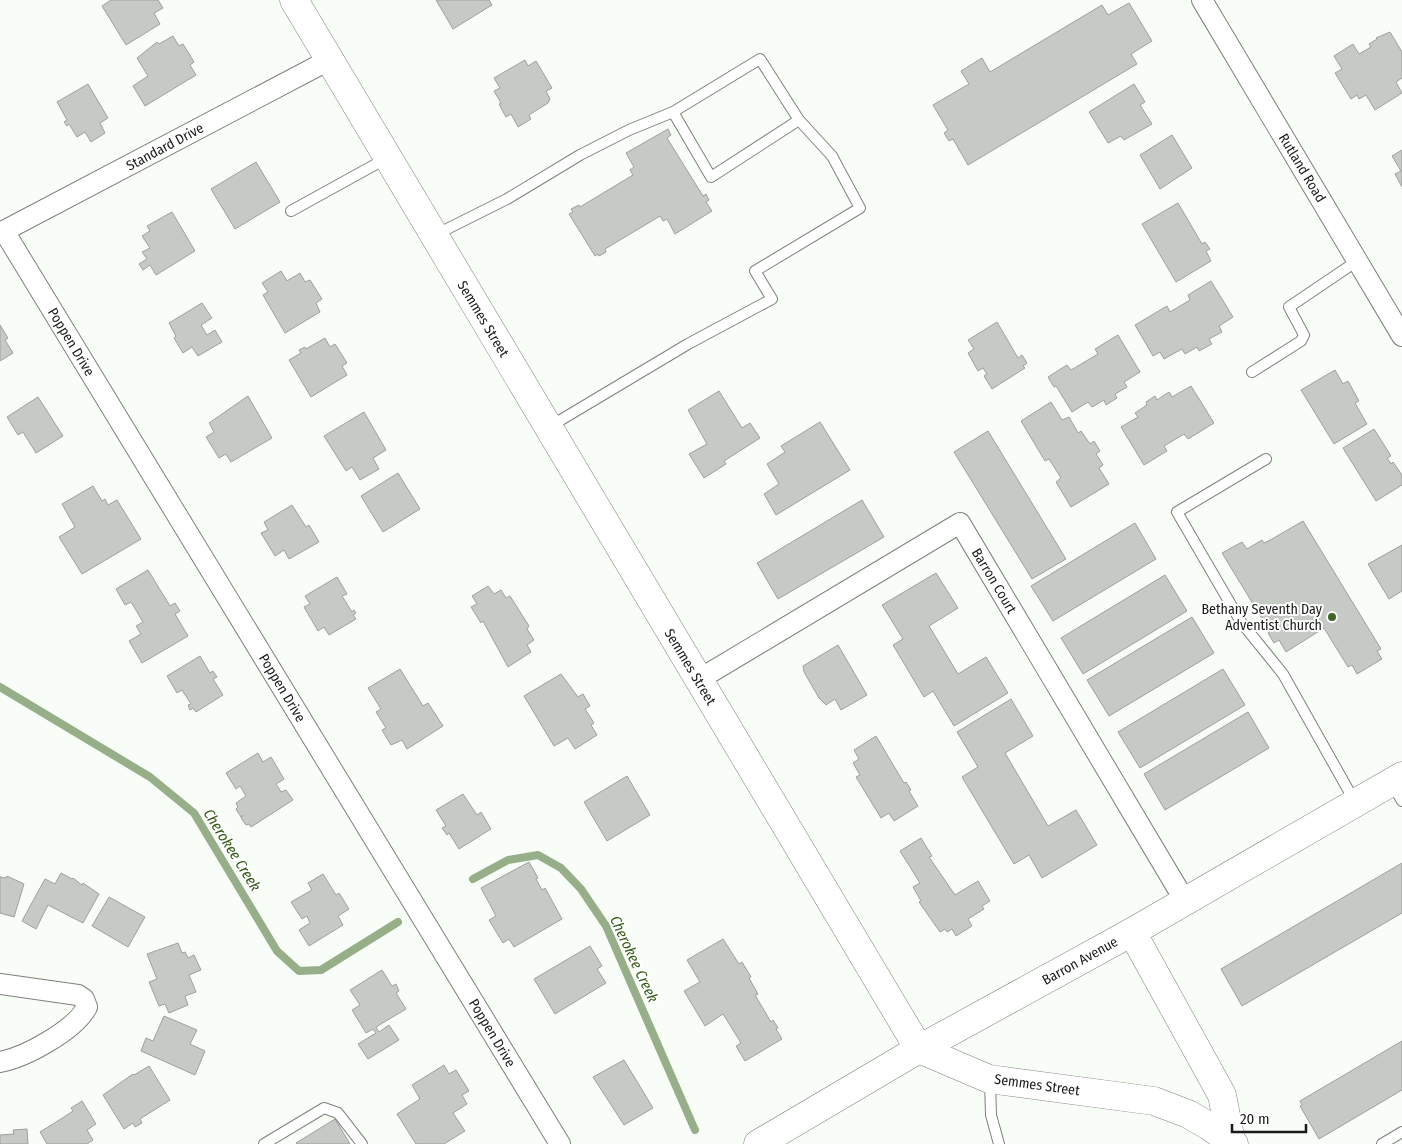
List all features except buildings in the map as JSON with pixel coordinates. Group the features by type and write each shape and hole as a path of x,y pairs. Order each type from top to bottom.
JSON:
{"main road":[{"name":"Semmes Street","path":"294,0 919,1049 990,1079 1154,1101 1188,1114 1232,1143"},
{"name":"Barron Avenue","path":"758,1144 919,1049 1132,932 1355,803 1398,786"},
{"name":"Semmes Street","path":"1132,932 1222,1095 1232,1143"}],"street":[{"name":"Rutland Road","path":"1202,0 1402,336"},
{"name":"Standard Drive","path":"2,232 329,60"},
{"name":"Poppen Drive","path":"2,232 560,1144"},
{"name":"Barron Court","path":"698,680 960,523 1185,901"},
{"path":"0,984 78,995 84,999 86,1006 83,1015 48,1040 22,1055 0,1062"}],"lane":[{"path":"434,235 508,199 580,156 629,130 672,112 760,59 799,120 832,156 860,208 756,271 772,299 688,344 548,428"},
{"path":"672,112 711,177 799,120"},
{"path":"291,210 388,158"},
{"path":"1252,372 1301,341 1304,335 1289,307 1358,261"},
{"path":"1266,459 1177,512 1241,622 1283,674 1355,803"},
{"path":"990,1079 991,1115 999,1144"},
{"path":"264,1144 324,1108 338,1112 362,1144"},
{"path":"1382,1144 1402,1132"}],"waterway":[{"name":"Cherokee Creek","path":"0,687 150,777 194,813 277,951 299,971 321,970 398,922"},
{"name":"Cherokee Creek","path":"473,879 508,860 538,855 561,868 581,889 606,926 695,1130"}],"place":[{"name":"Bethany Seventh Day Adventist Church","path":"1332,617"}]}
